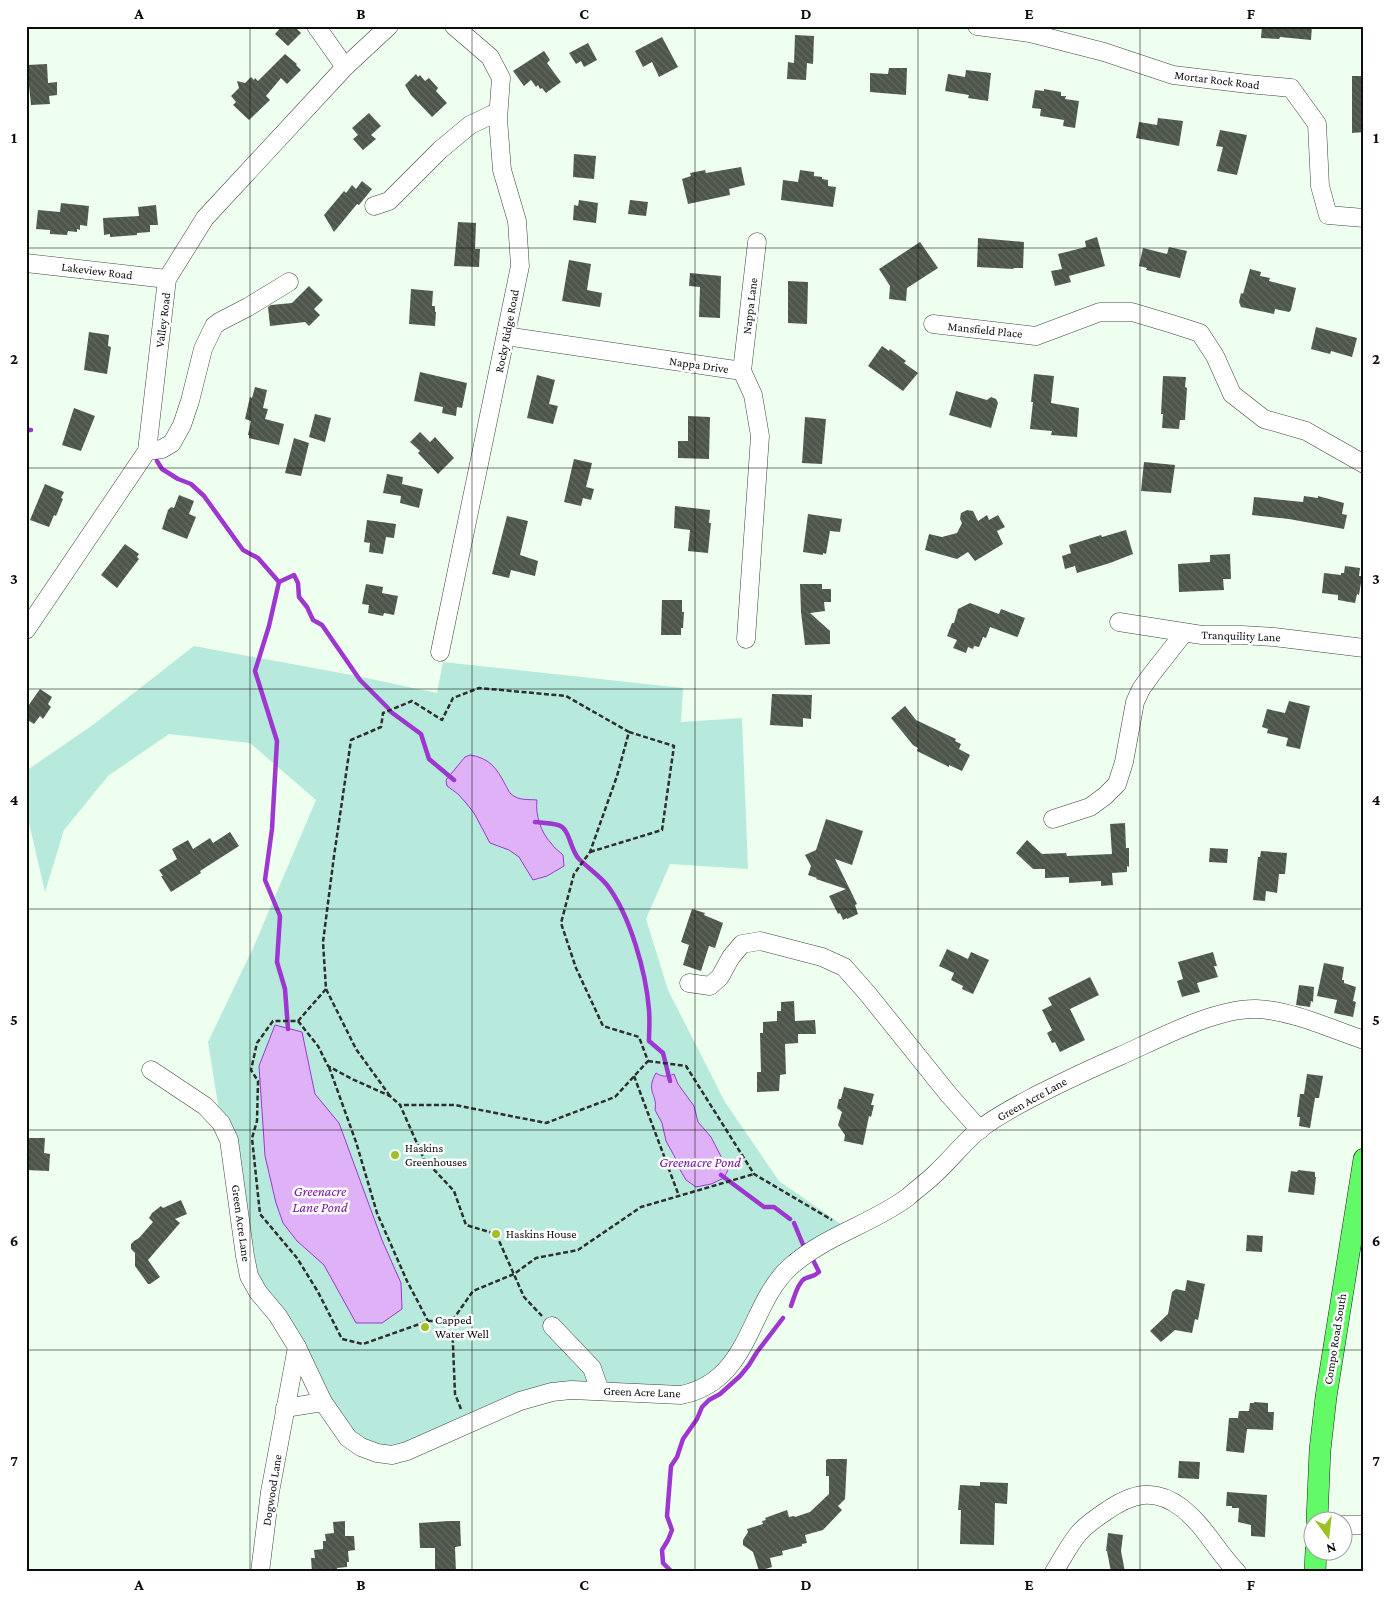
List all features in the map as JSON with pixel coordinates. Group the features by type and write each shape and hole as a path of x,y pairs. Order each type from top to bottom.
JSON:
{"main road":[{"name":"Compo Road South","path":"1317,1510 1323,1417 1337,1319 1364,1159"}],"street":[{"path":"316,26 345,67"},
{"name":"Valley Road","path":"26,630 147,451 167,279 205,218 345,67 389,26"},
{"name":"Rocky Ridge Road","path":"440,652 520,266 517,221 502,170 498,114 501,78 490,57 454,26"},
{"name":"Mortar Rock Road","path":"977,26 1030,33 1104,52 1173,75 1291,88 1317,124 1320,186 1328,215 1364,218"},
{"path":"374,206 389,201 440,150 470,126 491,115 498,114"},
{"name":"Nappa Lane","path":"742,371 757,242"},
{"name":"Lakeview Road","path":"26,263 167,279"},
{"path":"147,451 162,449 172,443 182,425 203,349 214,326 289,282"},
{"name":"Mansfield Place","path":"933,324 1036,336 1100,312 1132,312 1200,333 1214,356 1232,394 1264,420 1306,432 1364,464"},
{"name":"Nappa Drive","path":"506,336 742,371 753,395 760,436 746,639"},
{"name":"Tranquility Lane","path":"1120,622 1202,635 1274,636 1364,648"},
{"path":"1052,819 1090,807 1117,784 1124,762 1135,702 1141,689 1184,633"},
{"path":"689,983 710,986 720,977 731,957 742,944 760,941 822,958 844,967 980,1130"},
{"name":"Green Acre Lane","path":"151,1070 205,1106 221,1124 229,1140 249,1276 258,1292 278,1316 297,1347 323,1402 348,1438 361,1447 377,1453 392,1455 407,1451 520,1401 537,1396 572,1390 682,1395 706,1387 730,1364 745,1344 767,1299 777,1282 790,1267 848,1229 882,1213 906,1198 935,1174 980,1130 1005,1112 1073,1077 1179,1029 1226,1013 1258,1009 1294,1016 1364,1040"},
{"path":"552,1326 592,1368 600,1391"},
{"name":"Dogwood Lane","path":"260,1572 270,1492 297,1347"},
{"path":"285,1408 323,1402"},
{"path":"1054,1572 1078,1535 1088,1524 1132,1496 1147,1494 1171,1501 1183,1509 1207,1534 1237,1572"}],"path":[{"path":"552,1326 524,1297 496,1234 466,1226 454,1191 424,1159 400,1105 390,1096 356,1049 326,989 323,942 351,740 381,728 384,713 412,701 442,720 454,698 479,688 566,696 629,732 674,746 662,830 590,852"},
{"path":"629,732 617,776 590,852 574,874 561,923 576,968 603,1026 639,1037 648,1061"},
{"path":"326,989 298,1021 273,1021 257,1042 251,1070 258,1081 257,1121 252,1138 260,1214 297,1258 318,1292 342,1339 363,1344 428,1321 452,1321"},
{"path":"298,1021 318,1046 328,1066 356,1142 377,1213 407,1281 428,1321"},
{"path":"648,1061 686,1066 754,1174 848,1229"},
{"path":"400,1105 455,1105 546,1123 615,1097 648,1061"},
{"path":"328,1066 390,1096"},
{"path":"634,1076 679,1196"},
{"path":"468,1424 455,1394 452,1321 473,1291 514,1274 536,1258 578,1250 641,1207 754,1174"}],"shaded area":[{"path":"194,646 437,693 443,662 683,688 681,722 742,718 748,869 670,864 646,919 668,990 725,1102 779,1181 848,1229 777,1282 706,1387 552,1392 407,1451 361,1447 258,1292 221,1123 208,1042 254,946 316,800 250,743 169,734 108,776 64,830 45,892 26,810 26,771 94,724"}],"water":[{"path":"470,755 482,758 491,764 511,794 517,798 537,800 538,817 542,829 547,839 563,855 564,866 547,876 533,880 519,857 509,850 490,843 474,813 458,794 447,786 446,780 465,757"},
{"name":"Greenacre Lane Pond","path":"275,1025 302,1032 315,1094 339,1123 382,1240 401,1283 402,1309 382,1323 356,1323 324,1265 297,1241 283,1223 276,1203 265,1156 259,1066"},
{"name":"Greenacre Pond","path":"656,1073 665,1076 674,1074 678,1084 694,1106 698,1122 711,1137 728,1170 724,1178 711,1184 696,1187 686,1180 666,1141 662,1123 655,1110 652,1085"}],"building":[{"path":"282,26 294,26 301,33 288,46 275,34"},
{"path":"1262,26 1312,26 1311,40 1280,37 1279,39 1261,38"},
{"path":"795,35 814,36 813,64 807,63 806,80 787,79 788,62 794,63"},
{"path":"662,37 678,67 659,77 652,62 643,67 635,51"},
{"path":"588,43 597,60 584,67 581,61 576,64 569,53"},
{"path":"544,51 550,60 547,63 561,82 546,93 538,85 536,87 531,80 524,86 513,71"},
{"path":"285,54 301,70 287,84 281,78 266,96 270,100 249,120 233,105 236,102 231,96 239,88 237,81 245,83 251,77 258,81"},
{"path":"47,64 48,83 57,82 57,95 49,96 50,104 31,105 27,65"},
{"path":"889,68 907,68 906,95 870,92 870,73 888,74"},
{"path":"966,70 991,73 988,101 968,98 969,95 945,91 948,74 965,77"},
{"path":"416,74 418,77 420,75 425,81 429,78 438,88 436,91 447,103 432,117 411,95 405,85"},
{"path":"1352,76 1364,76 1364,132 1352,133"},
{"path":"1044,89 1061,92 1061,96 1066,96 1065,99 1079,101 1075,128 1063,126 1064,120 1040,116 1041,109 1032,108 1035,90 1044,91"},
{"path":"369,113 381,126 371,135 376,139 363,150 353,139 358,135 352,128"},
{"path":"1158,118 1183,121 1179,146 1136,138 1139,122 1157,125"},
{"path":"1220,130 1247,135 1237,175 1217,171 1223,147 1216,146"},
{"path":"574,154 596,156 594,179 573,177"},
{"path":"741,167 745,185 729,189 730,195 688,204 682,179 691,176 690,173 705,170 706,173"},
{"path":"800,170 814,172 814,176 828,180 828,186 836,187 833,207 781,200 783,180 798,182"},
{"path":"362,181 372,189 334,232 324,215 344,191 346,193 352,185 356,189"},
{"path":"579,200 598,203 596,223 573,220 574,205 578,206"},
{"path":"630,200 648,202 646,216 628,214"},
{"path":"61,203 89,206 87,226 80,225 80,230 77,229 77,232 68,231 67,235 50,234 50,230 36,229 38,210 60,212"},
{"path":"156,205 158,225 150,225 150,232 110,237 110,234 104,235 103,218 139,216 138,207"},
{"path":"458,222 476,223 475,249 480,249 479,267 454,266"},
{"path":"1097,237 1105,266 1069,276 1071,282 1055,286 1051,271 1062,269 1058,254 1086,247 1085,241"},
{"path":"978,238 1024,242 1023,268 977,267"},
{"path":"920,242 938,268 907,288 906,301 889,299 890,286 879,269"},
{"path":"1169,247 1187,251 1180,278 1146,270 1147,268 1139,266 1143,248 1167,254"},
{"path":"569,260 591,264 587,290 602,293 600,307 562,301"},
{"path":"1250,269 1261,272 1260,276 1270,278 1269,281 1296,288 1289,312 1275,309 1274,314 1241,307 1239,302 1241,293 1243,294"},
{"path":"690,273 721,276 720,318 699,317 700,287 689,286"},
{"path":"788,281 808,282 807,324 788,323"},
{"path":"309,286 323,300 314,309 320,315 309,326 305,322 270,326 268,307 292,303"},
{"path":"411,289 433,291 432,306 435,306 436,312 435,326 409,324"},
{"path":"1316,327 1357,338 1352,357 1331,351 1330,354 1311,349"},
{"path":"89,332 109,335 108,346 111,347 107,374 84,370"},
{"path":"882,346 889,351 890,349 906,361 904,363 918,373 903,391 868,366"},
{"path":"420,372 467,383 462,408 457,407 456,416 442,413 443,407 414,401"},
{"path":"1034,374 1054,376 1051,403 1079,408 1077,437 1051,435 1052,431 1030,429"},
{"path":"537,375 555,380 549,404 558,406 553,424 527,418"},
{"path":"1163,376 1186,377 1185,420 1180,420 1179,429 1162,428"},
{"path":"255,387 267,390 263,408 268,409 265,419 284,424 279,445 249,438 251,421 245,419 250,397 252,398"},
{"path":"956,391 987,400 991,397 996,399 998,403 991,428 949,415"},
{"path":"74,408 95,416 81,451 62,445"},
{"path":"315,414 331,418 325,442 309,437"},
{"path":"688,416 710,417 709,459 678,458 678,441 688,441"},
{"path":"805,417 826,419 822,464 802,463"},
{"path":"420,432 430,442 435,437 454,458 438,474 418,453 420,451 410,442"},
{"path":"294,438 309,443 301,476 285,473"},
{"path":"574,459 592,463 586,487 594,489 591,500 583,498 581,506 564,502"},
{"path":"1144,462 1175,465 1171,493 1141,491"},
{"path":"387,474 403,477 402,484 423,489 419,508 400,503 401,496 383,493"},
{"path":"45,484 64,492 56,516 54,515 49,527 30,520"},
{"path":"179,495 194,501 189,514 196,517 187,539 162,529 168,510 171,507 174,508"},
{"path":"1304,496 1318,498 1318,496 1344,503 1342,514 1347,515 1344,529 1289,519 1252,515 1254,497 1303,502"},
{"path":"675,506 710,510 709,523 711,523 708,553 688,551 690,530 674,528"},
{"path":"967,510 973,511 978,521 987,515 989,520 998,515 1005,527 997,531 1003,544 975,561 968,552 957,559 925,550 929,534 942,537 957,533 962,523 960,519 961,513"},
{"path":"808,514 842,519 840,532 830,531 826,554 803,552"},
{"path":"507,516 528,521 520,555 538,561 535,576 511,570 509,578 492,574"},
{"path":"367,520 396,524 394,538 386,537 383,554 369,552 370,543 364,542"},
{"path":"1126,530 1133,554 1077,573 1075,566 1065,569 1062,556 1071,553 1069,545 1101,535 1102,537"},
{"path":"125,544 139,554 137,557 139,559 117,588 101,575"},
{"path":"1230,554 1231,579 1223,579 1224,590 1179,592 1178,564 1210,562 1210,555"},
{"path":"1345,566 1360,568 1359,576 1362,576 1359,595 1357,594 1355,603 1338,600 1338,595 1322,593 1324,573 1341,575 1341,573 1344,573"},
{"path":"366,584 383,587 382,593 398,596 394,615 384,613 383,616 368,613 369,605 362,604"},
{"path":"800,584 822,584 822,589 831,589 831,602 824,602 825,611 810,613 830,631 830,644 805,645"},
{"path":"662,600 682,600 682,612 684,612 681,635 661,635"},
{"path":"970,603 999,614 1001,609 1025,618 1018,636 990,627 986,638 983,637 979,647 974,646 973,649 968,647 966,653 953,648 957,640 947,636 952,623 954,623 958,609"},
{"path":"40,689 52,697 48,704 51,707 43,719 40,716 34,724 26,719 26,709"},
{"path":"772,694 812,695 811,719 803,718 803,727 770,725"},
{"path":"1289,701 1310,706 1300,749 1286,746 1288,738 1267,733 1268,729 1262,727 1267,709 1285,713"},
{"path":"905,706 916,720 956,739 955,741 961,744 959,749 970,755 962,771 949,765 949,767 917,751 918,748 913,745 891,718"},
{"path":"826,819 863,831 852,865 835,859 857,904 855,905 858,914 843,920 829,896 846,889 808,875 811,866 805,855 816,850"},
{"path":"1125,823 1126,848 1129,848 1129,867 1127,866 1127,872 1112,873 1113,885 1101,886 1101,881 1069,883 1069,877 1045,878 1045,869 1033,869 1016,853 1027,840 1042,854 1066,853 1067,856 1112,854 1110,824"},
{"path":"230,832 239,846 171,892 159,870 177,859 172,849 188,840 193,849 210,838 213,843"},
{"path":"1210,848 1228,849 1227,863 1209,862"},
{"path":"1261,851 1287,853 1285,874 1279,874 1277,893 1266,891 1265,901 1253,900 1258,857 1260,857"},
{"path":"692,909 705,913 704,915 723,923 715,948 709,946 701,971 683,965 689,945 681,942"},
{"path":"947,949 968,959 971,952 989,960 973,994 962,989 963,986 951,980 954,973 939,966"},
{"path":"1213,952 1217,966 1214,966 1218,977 1197,983 1200,992 1182,997 1177,981 1183,979 1178,962"},
{"path":"1324,963 1344,967 1342,980 1344,980 1344,983 1356,987 1353,1001 1356,1002 1353,1017 1334,1013 1337,1000 1317,996"},
{"path":"1090,977 1099,995 1070,1009 1085,1040 1060,1052 1055,1042 1052,1043 1047,1033 1052,1030 1042,1010 1052,1005 1048,998"},
{"path":"1299,985 1314,987 1313,1002 1311,1001 1310,1007 1296,1005"},
{"path":"794,1001 795,1021 815,1020 816,1034 798,1034 798,1043 785,1044 786,1074 780,1075 779,1091 757,1092 757,1072 761,1072 760,1033 763,1033 763,1022 777,1021 777,1011 781,1011 781,1002"},
{"path":"1307,1074 1323,1076 1319,1098 1315,1098 1310,1128 1299,1126 1300,1117 1297,1117 1300,1094 1304,1094"},
{"path":"844,1087 874,1094 871,1105 874,1105 871,1117 869,1116 863,1145 844,1141 845,1135 838,1125 842,1112 837,1108"},
{"path":"29,1138 45,1138 44,1153 50,1154 49,1171 26,1170 26,1152 29,1152"},
{"path":"1298,1170 1315,1172 1314,1195 1288,1192 1291,1171 1297,1172"},
{"path":"181,1200 187,1214 175,1219 180,1223 148,1260 160,1277 148,1284 135,1266 135,1253 131,1249 131,1244 153,1222 149,1218 152,1213 161,1206 163,1208"},
{"path":"1247,1235 1263,1236 1262,1252 1246,1251"},
{"path":"1187,1280 1205,1284 1198,1320 1195,1319 1192,1333 1175,1330 1161,1342 1150,1331 1168,1314 1172,1292 1176,1289 1185,1291"},
{"path":"1250,1403 1268,1403 1268,1412 1274,1412 1273,1430 1247,1429 1244,1453 1226,1451 1229,1418 1238,1418 1239,1411 1249,1411"},
{"path":"847,1459 845,1499 838,1506 842,1510 823,1530 805,1535 807,1543 782,1551 783,1555 770,1558 772,1567 759,1571 753,1552 743,1545 743,1540 748,1532 747,1529 763,1524 762,1521 766,1520 765,1518 787,1510 789,1517 810,1512 829,1494 829,1476 826,1476 826,1460"},
{"path":"1179,1461 1200,1462 1199,1479 1178,1478"},
{"path":"980,1482 1008,1483 1007,1504 995,1503 994,1545 960,1544 961,1510 958,1510 960,1485 980,1486"},
{"path":"1227,1492 1267,1495 1265,1537 1251,1536 1251,1525 1238,1522 1239,1508 1226,1506"},
{"path":"345,1521 345,1536 354,1536 355,1550 348,1551 349,1562 347,1562 347,1567 337,1568 338,1572 312,1572 311,1558 315,1558 314,1550 323,1549 323,1541 326,1541 325,1534 334,1533 333,1522"},
{"path":"460,1521 461,1546 455,1547 456,1572 435,1572 435,1548 420,1548 419,1523"},
{"path":"1108,1533 1123,1535 1121,1551 1125,1572 1111,1572 1106,1551"}],"waterway":[{"path":"26,430 31,430"},
{"path":"157,461 162,469 178,479 191,484 204,496 243,550 258,558 279,582 269,626 255,671 277,741 272,829 265,880 280,916 277,962 285,989 288,1029"},
{"path":"279,582 294,575 298,583 299,597 307,607 313,620 322,625 360,680 388,708"},
{"path":"391,712 421,734 429,759 454,780"},
{"path":"535,822 558,825 565,830 576,855 607,885 623,912 636,944 644,979 649,1014 649,1041 663,1053 670,1081"},
{"path":"721,1175 764,1207 774,1207 790,1219"},
{"path":"794,1223 804,1247"},
{"path":"791,1306 799,1284 804,1279 814,1276 819,1272 813,1260"},
{"path":"672,1572 663,1563 662,1550 672,1530 667,1516 671,1466 677,1457 683,1439 697,1419 702,1407 740,1376 783,1318"}],"place":[{"name":"Haskins Greenhouses","path":"395,1155"},
{"name":"Haskins House","path":"496,1234"},
{"name":"Capped Water Well","path":"425,1327"}]}
